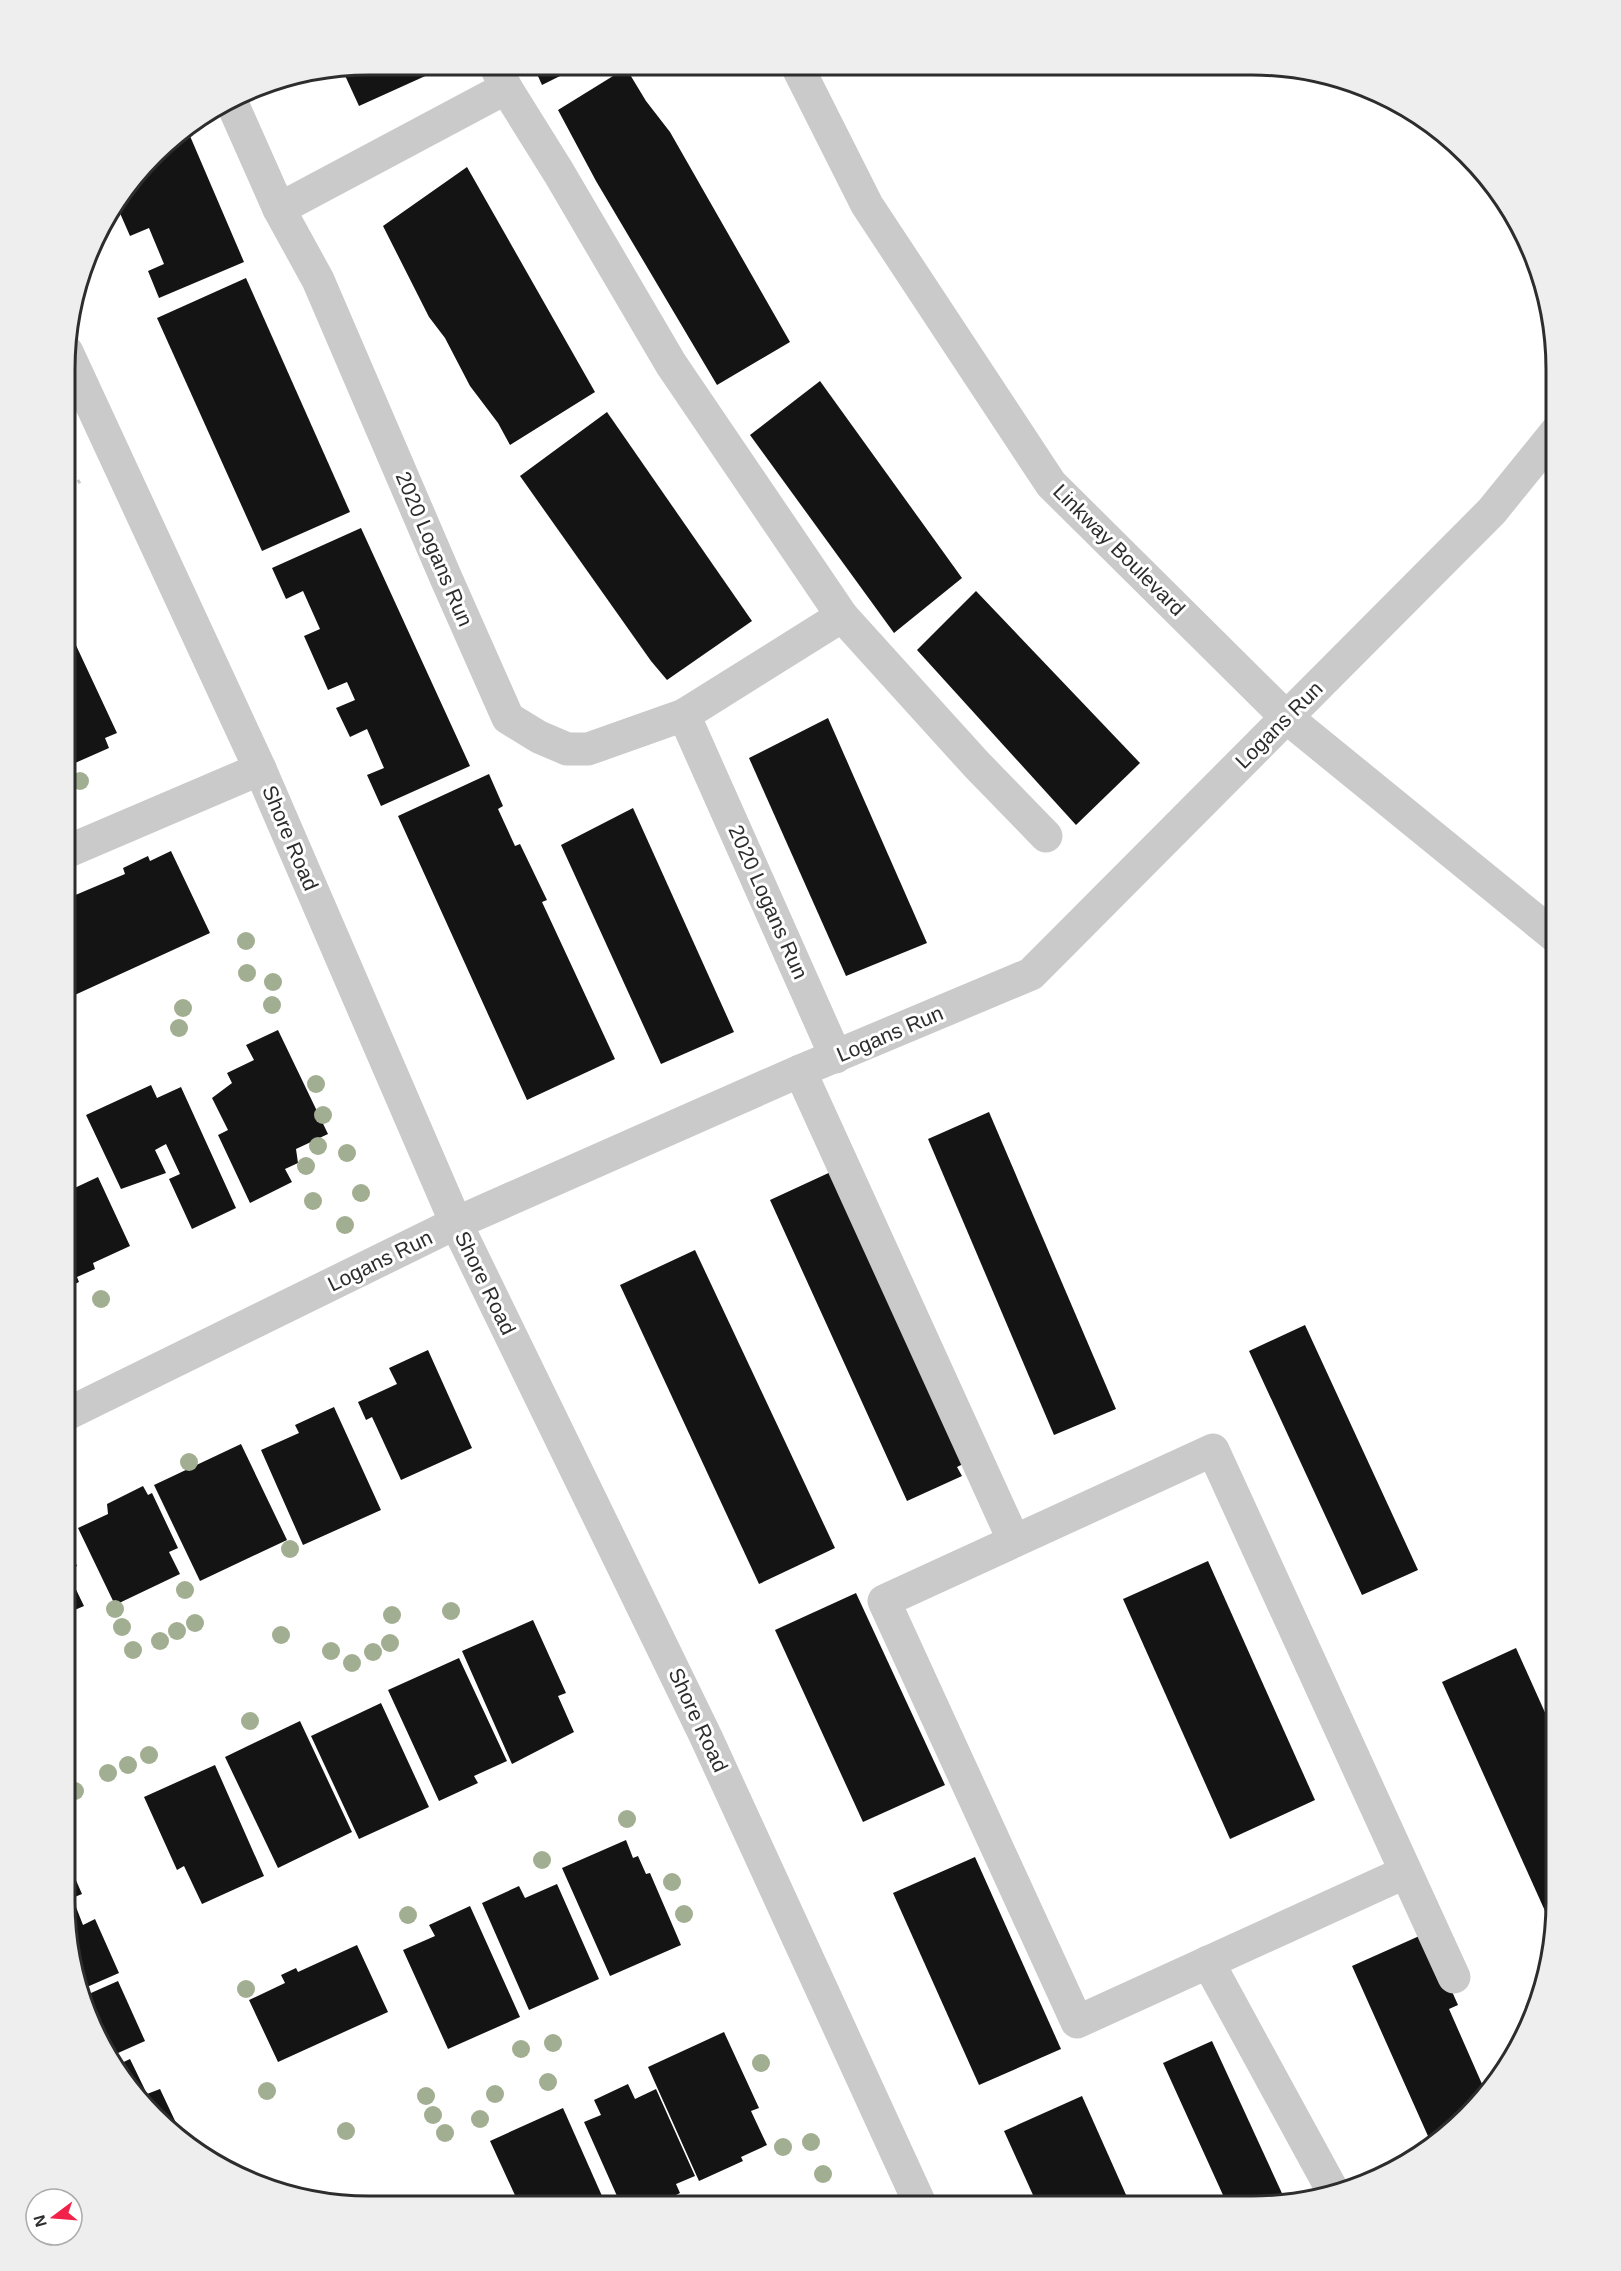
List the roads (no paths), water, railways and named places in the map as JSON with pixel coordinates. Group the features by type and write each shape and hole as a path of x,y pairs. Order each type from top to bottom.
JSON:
{"street":[{"name":"Linkway Boulevard","path":"802,75 867,205 1051,484 1286,717 1546,929"},
{"path":"279,209 501,76 670,364 842,616 976,765 1017,804 1046,836"},
{"name":"2020 Logans Run","path":"234,108 279,209 318,280 508,718 540,737 567,749 588,749 684,715 842,616"},
{"name":"Shore Road","path":"75,369 260,769 456,1223 706,1737 916,2196"},
{"name":"Logans Run","path":"75,1410 456,1223 800,1071 1031,974 1492,511 1546,444"},
{"name":"2020 Logans Run","path":"684,715 836,1057"},
{"path":"75,848 260,769"},
{"path":"800,1071 1014,1541"},
{"path":"1406,1872 1077,2022 884,1601 1213,1450 1406,1872 1454,1977"},
{"path":"1208,1962 1330,2185"}]}
